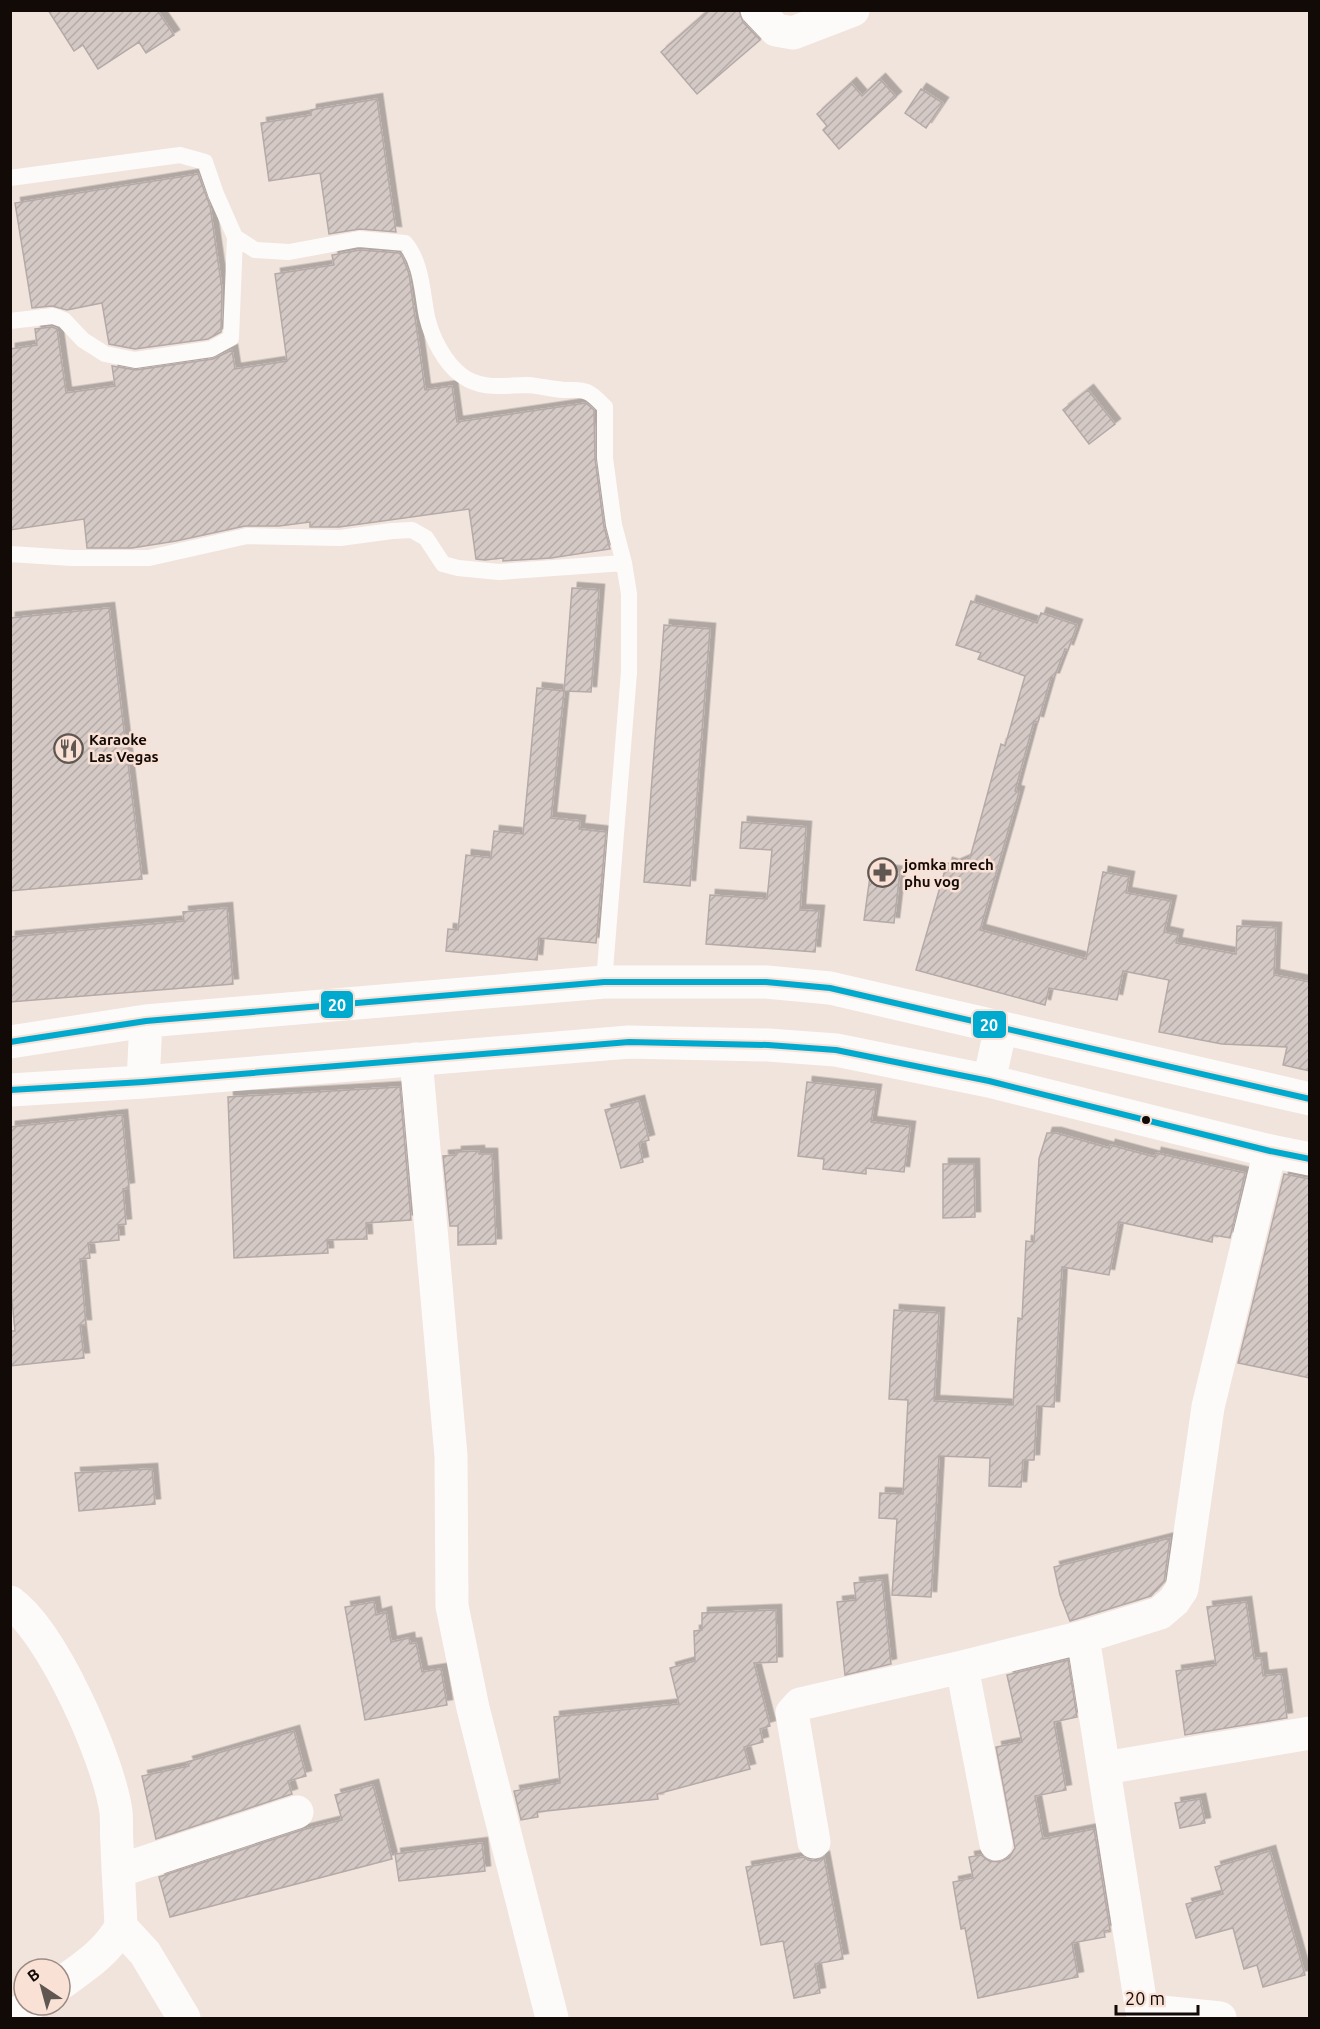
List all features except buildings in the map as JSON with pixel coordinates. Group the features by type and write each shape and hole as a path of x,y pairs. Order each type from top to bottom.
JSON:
{"street":[{"path":"757,10 776,30 794,33 853,10"},
{"path":"10,1042 146,1021 604,982 766,982 830,987 1310,1099"},
{"path":"143,1082 146,1021"},
{"path":"989,1081 1001,1028"},
{"path":"10,1090 143,1082 629,1042 768,1045 836,1050 989,1081 1310,1159"},
{"path":"416,1059 451,1456 452,1606 473,1708 552,2019"},
{"path":"814,1842 792,1713 800,1704 1083,1637 1160,1613 1174,1601 1182,1590 1208,1407 1270,1151"},
{"path":"10,1602 36,1627 51,1649 82,1711 109,1780 116,1813 121,1927 112,1942 100,1955 72,1975"},
{"path":"1083,1637 1142,2014 1220,2019"},
{"path":"962,1667 996,1844"},
{"path":"1105,1768 1310,1733"},
{"path":"118,1871 297,1812"},
{"path":"121,1927 145,1953 184,2019"}],"lane":[{"path":"10,178 180,155 205,162 235,237 231,338 211,349 135,360 105,354 83,340 64,320 53,316 10,321"},
{"path":"235,237 255,250 289,252 359,239 405,243 417,264 423,284 428,319 436,341 447,362 463,376 478,384 495,387 529,385 587,392 605,407 605,458 614,525 629,594 629,672 604,982"},
{"path":"10,554 72,558 149,558 247,536 340,538 412,530 426,538 443,564 458,568 499,572 624,563"}],"transit line":[{"name":"20","path":"10,1042 146,1021 604,982 766,982 830,988 1310,1099"},
{"name":"20","path":"10,1090 143,1082 629,1042 768,1045 836,1050 989,1081 1310,1159"}],"place":[{"name":"Karaoke Las Vegas","path":"68,748"},
{"name":"jomka mrech phu vog","path":"883,873"}]}
